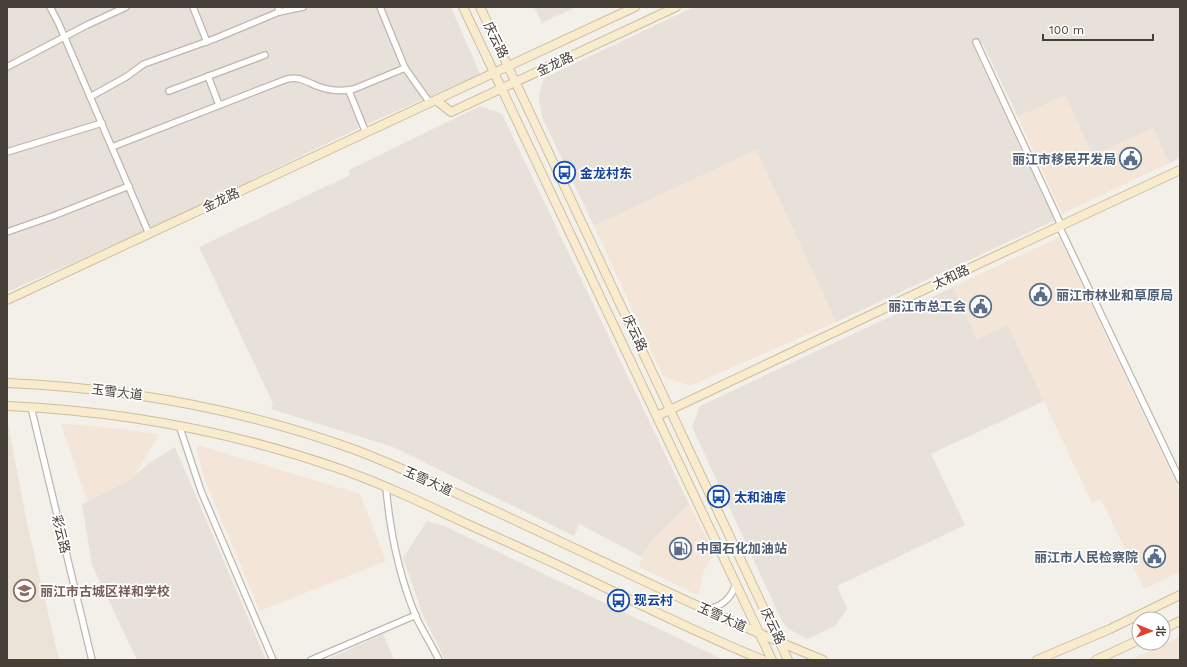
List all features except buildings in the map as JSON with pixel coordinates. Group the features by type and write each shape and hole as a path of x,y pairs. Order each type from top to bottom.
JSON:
{"main road":[{"name":"庆云路","path":"463,7 772,660"},
{"name":"庆云路","path":"480,7 671,409 788,660"},
{"name":"金龙路","path":"7,300 635,7"},
{"name":"金龙路","path":"433,101 451,112 676,7"},
{"name":"太和路","path":"657,416 1180,170"},
{"name":"玉雪大道","path":"7,383 86,388 174,401 231,413 321,438 416,475 590,554 704,609 823,660"},
{"name":"玉雪大道","path":"7,406 115,415 179,425 284,451 336,468 386,487 762,660"},
{"path":"1037,660 1110,629 1180,596"},
{"path":"1096,660 1131,644"}],"street":[{"path":"50,7 102,123 149,234"},
{"path":"7,67 126,7"},
{"path":"193,7 207,42"},
{"path":"90,97 126,77 144,64 207,42 278,10 303,7"},
{"path":"380,7 406,68 433,101"},
{"path":"976,42 1060,226 1180,480"},
{"path":"169,91 265,55"},
{"path":"112,147 292,78 300,78 330,90 349,91 406,68"},
{"path":"208,76 219,105"},
{"path":"349,91 366,133"},
{"path":"7,152 102,123"},
{"path":"7,232 53,216 129,186"},
{"name":"彩云路","path":"31,408 92,660"},
{"path":"179,425 201,491 273,660"},
{"path":"386,487 396,556 402,576 416,615 439,660"},
{"path":"704,609 714,608 723,604 733,592 736,583"},
{"path":"312,660 416,615"}],"shaded area":[{"path":"7,7 451,7 480,74 361,127 152,228 7,292"},
{"path":"534,7 576,7 542,23"},
{"path":"694,7 1180,7 1180,158 1169,163 1153,128 1093,156 1065,95 1018,117 983,44 974,48 1055,220 836,322 756,150 594,226 542,117 539,99 544,78"},
{"path":"1065,95 1093,155 1153,128 1169,163 1062,214 1018,117"},
{"path":"480,106 502,114 689,504 651,542 642,557 579,524 574,536 393,447 271,409 273,403 199,247 350,175 349,170"},
{"path":"756,150 836,322 690,386 663,376 594,226"},
{"path":"1059,237 1180,492 1180,572 1144,589 1101,499 1092,503 1008,325 977,339 953,287"},
{"path":"953,287 977,339 1008,325 1044,401 931,454 965,525 837,586 847,609 835,626 808,639 803,637 789,629 782,621 692,427 700,406"},
{"name":"丽江市古城区祥和学校","path":"8,424 27,523 59,660 7,660"},
{"path":"61,424 95,426 159,434 136,474 128,481 87,501"},
{"path":"198,445 360,494 386,561 260,611 204,478 197,449"},
{"path":"175,447 266,660 137,660 92,565 82,504 128,481 148,464"},
{"name":"中国石化加油站","path":"689,504 715,553 704,570 698,595 639,567 642,557 651,542"},
{"path":"427,521 444,526 724,660 445,660 423,615 403,558"},
{"path":"383,634 394,660 326,660"},
{"path":"1180,637 1180,660 1130,660 1150,651 1171,651 1171,641"}],"place":[{"name":"丽江市移民开发局","path":"1131,159"},
{"name":"金龙村东","path":"565,173"},
{"name":"丽江市林业和草原局","path":"1041,295"},
{"name":"丽江市总工会","path":"981,306"},
{"name":"太和油库","path":"719,497"},
{"name":"中国石化加油站","path":"680,548"},
{"name":"丽江市人民检察院","path":"1154,557"},
{"name":"丽江市古城区祥和学校","path":"25,591"},
{"name":"现云村","path":"619,600"}]}
